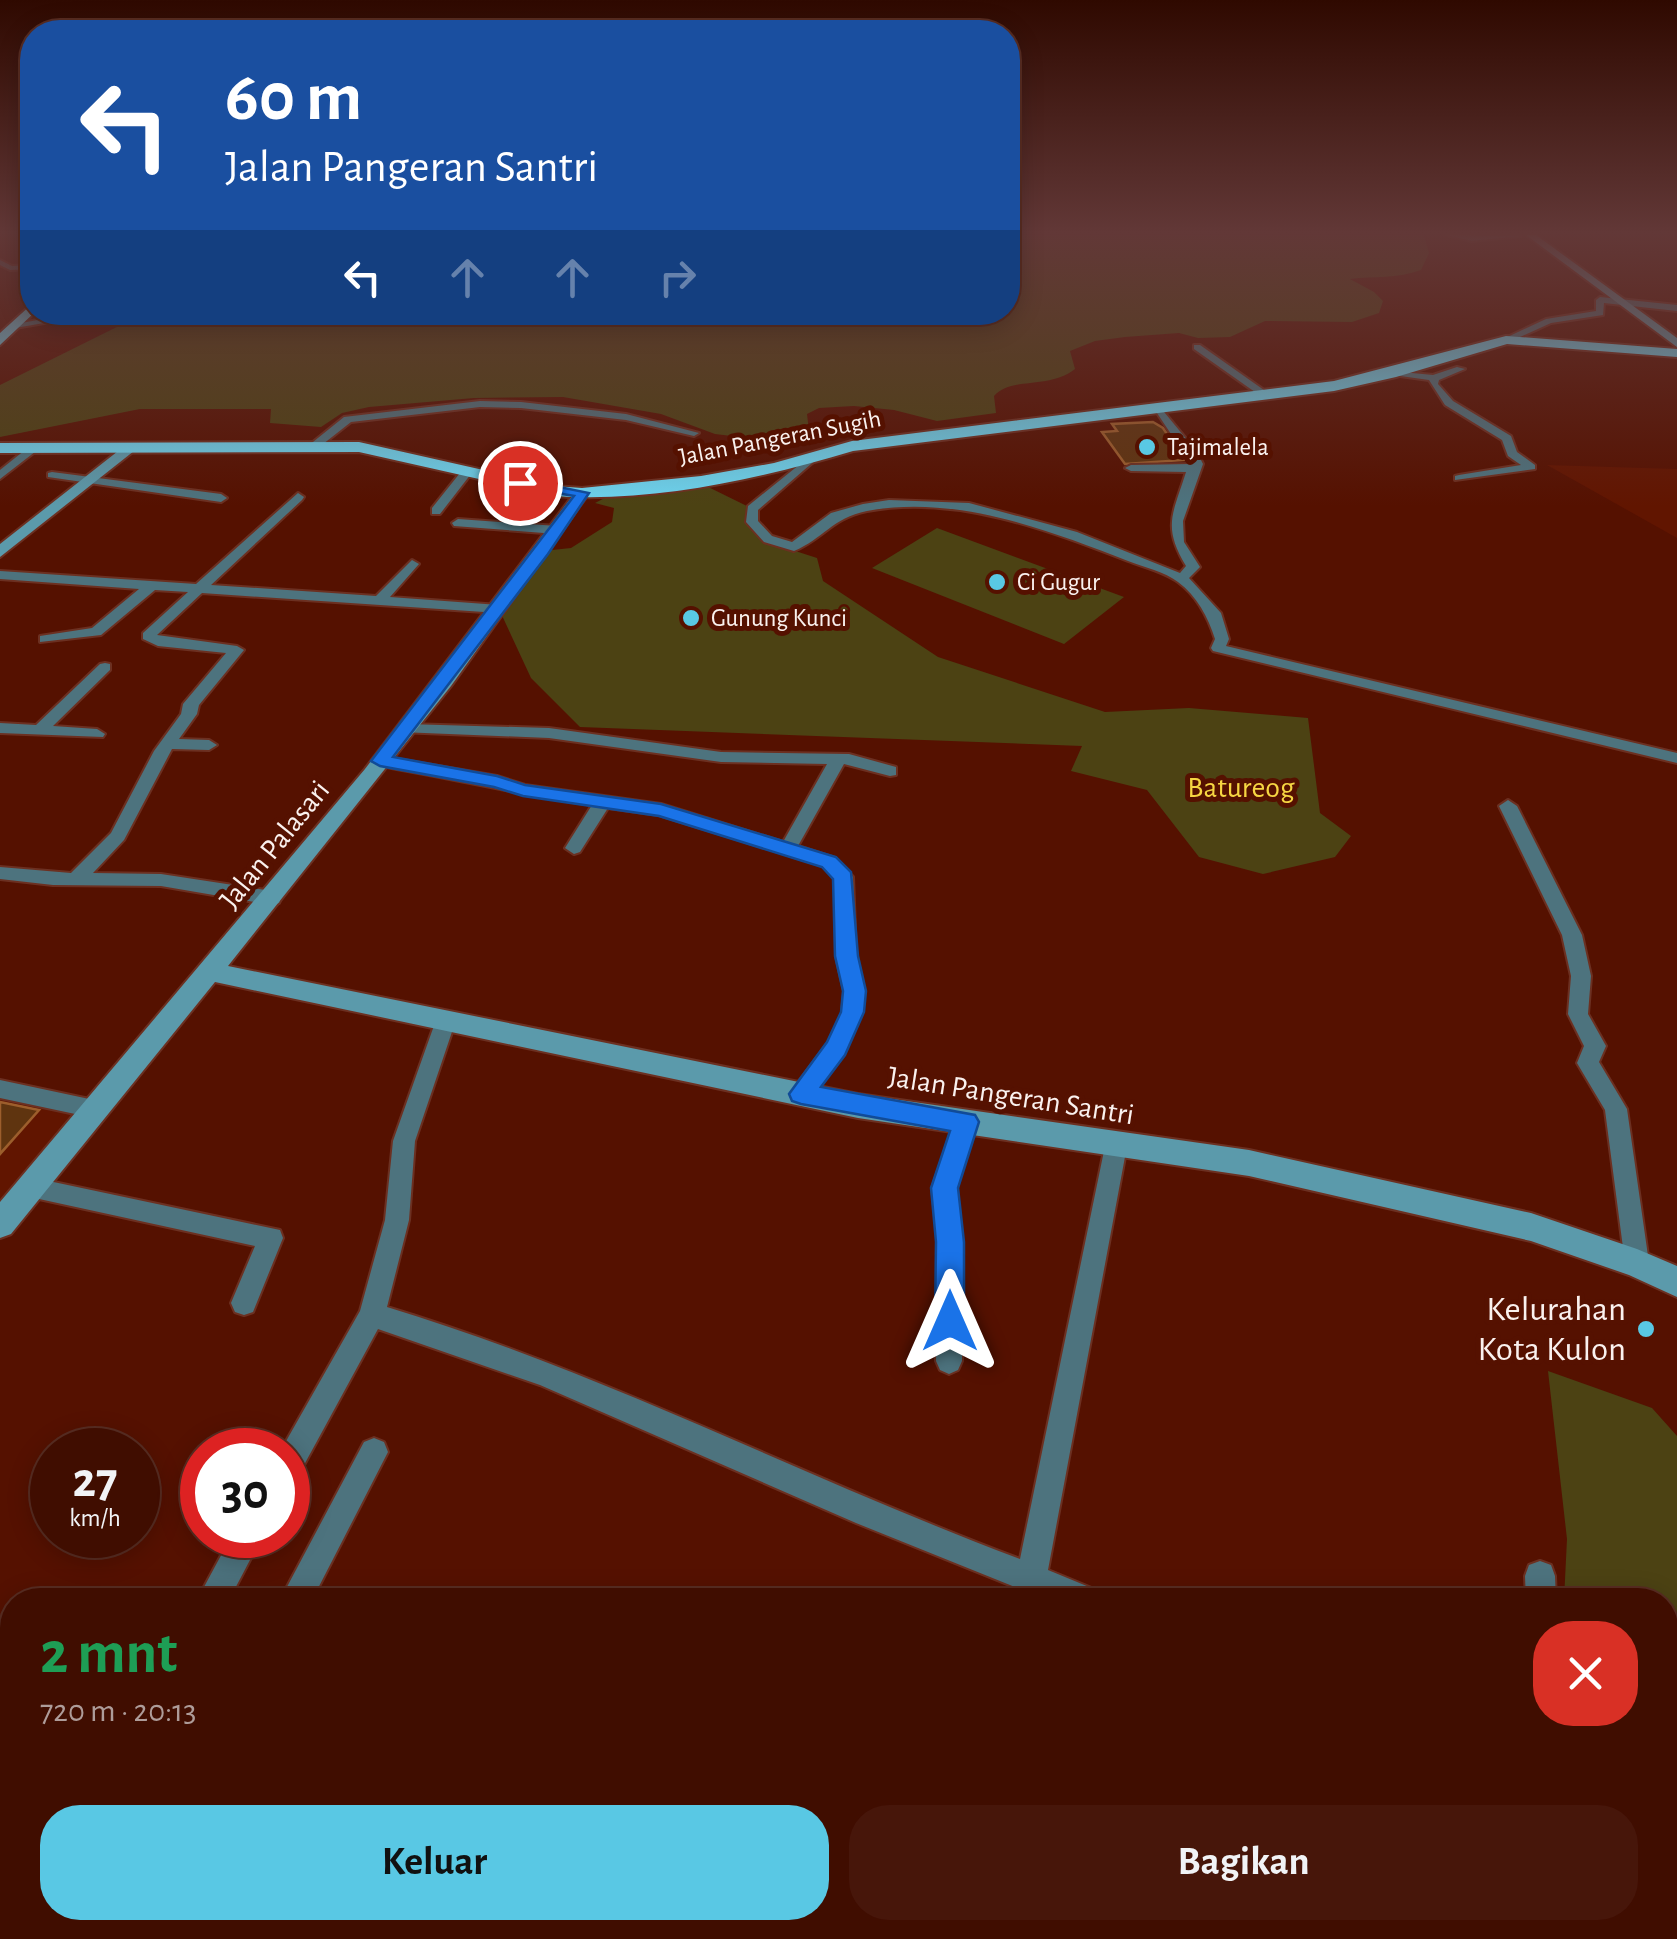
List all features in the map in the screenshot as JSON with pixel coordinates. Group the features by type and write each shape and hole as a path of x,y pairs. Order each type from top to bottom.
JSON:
{"highway":[{"name":"Jalan Pangeran Sugih","path":"3,449 314,446 377,449 554,491 582,493 736,476 852,446 1160,410 1391,374 1542,332 1677,354"}],"street":[{"path":"1542,332 1562,325"},
{"path":"1651,325 1677,343"},
{"path":"1197,347 1266,394"},
{"path":"1391,374 1434,378 1460,369"},
{"path":"1434,378 1433,384 1449,403 1506,438 1512,454 1531,466 1459,478"},
{"path":"314,446 348,419 480,404 626,417 694,433"},
{"path":"1160,410 1193,454 1196,464 1177,521 1178,542 1193,567 1182,578"},
{"path":"0,476 34,448"},
{"path":"0,552 132,448"},
{"path":"815,455 752,509 752,522 768,539 794,546 835,516 890,504 969,506 1073,535 1182,578 1214,613 1222,638 1218,648 1677,758"},
{"path":"1131,468 1194,469"},
{"path":"436,510 468,470"},
{"path":"52,475 220,498"},
{"name":"Jalan Palasari","path":"0,1224 272,898 406,729 582,493"},
{"path":"78,877 112,845 167,744 189,714 190,704 237,650 158,642 148,636 298,496"},
{"path":"458,523 557,530"},
{"path":"382,598 412,564"},
{"path":"0,575 498,608"},
{"path":"96,632 152,584"},
{"path":"45,639 96,632 115,638"},
{"path":"40,730 105,667"},
{"path":"0,728 97,734"},
{"path":"406,729 549,734 721,758 838,758 890,771"},
{"path":"167,744 209,744"},
{"path":"788,848 838,758"},
{"path":"380,761 661,810 829,862 844,877 846,956 854,991 852,1012 836,1048 801,1094"},
{"path":"574,848 603,802"},
{"path":"1508,806 1572,935 1581,976 1578,1014 1595,1046 1588,1064 1616,1109 1636,1263"},
{"path":"0,873 161,880 272,898"},
{"name":"Jalan Pangeran Santri","path":"211,972 801,1094 1116,1146 1250,1162 1531,1227 1636,1263 1677,1282"},
{"path":"309,1428 372,1315 397,1220 404,1140 446,1020"},
{"path":"0,1089 94,1109"},
{"path":"949,1360 950,1242 944,1188 966,1122"},
{"path":"1031,1578 1116,1146"},
{"path":"30,1187 272,1238 244,1303"},
{"path":"372,1315 533,1370 916,1537 1054,1588"},
{"path":"300,1588 374,1452"},
{"path":"219,1588 235,1558"}],"shaded area":[{"path":"1547,465 1677,469 1677,538"},
{"path":"0,1094 76,1111 0,1200"}],"green space":[{"path":"120,325 1255,325 1230,337 1198,338 1179,333 1095,341 1070,351 1075,369 1065,375 1002,390 994,396 996,413 937,421 894,410 819,408 807,414 810,440 715,434 661,414 563,397 474,398 369,407 342,413 321,427 270,423 271,409 140,409 0,437 0,385"},
{"name":"Gunung Kunci","path":"694,480 753,509 765,534 786,548 817,558 823,581 938,657 1105,712 1189,708 1308,718 1320,813 1351,836 1335,857 1263,874 1199,857 1147,790 1071,771 1082,746 580,727 531,678 499,609 543,551 571,548 612,522 614,508 595,503 626,487"},
{"name":"Ci Gugur","path":"937,528 1124,597 1064,644 872,568"},
{"path":"1548,1371 1652,1408 1677,1436 1677,1588 1565,1588 1567,1539"}],"building":[{"name":"Tajimalela","path":"1153,422 1163,428 1184,460 1125,464 1102,432 1117,431 1112,424"},
{"path":"0,1102 39,1110 0,1154"}],"place":[{"name":"Tajimalela","path":"1147,447"},
{"name":"Ci Gugur","path":"997,582"},
{"name":"Gunung Kunci","path":"691,618"},
{"name":"Kelurahan Kota Kulon","path":"1646,1329"}],"route":[{"path":"520,483 582,493 380,761 574,799 661,810 829,862 844,877 846,956 854,991 852,1012 836,1048 801,1094 966,1122 944,1188 950,1242 950,1321"}],"park label":[{"name":"Batureog","path":"1241,788"}]}
